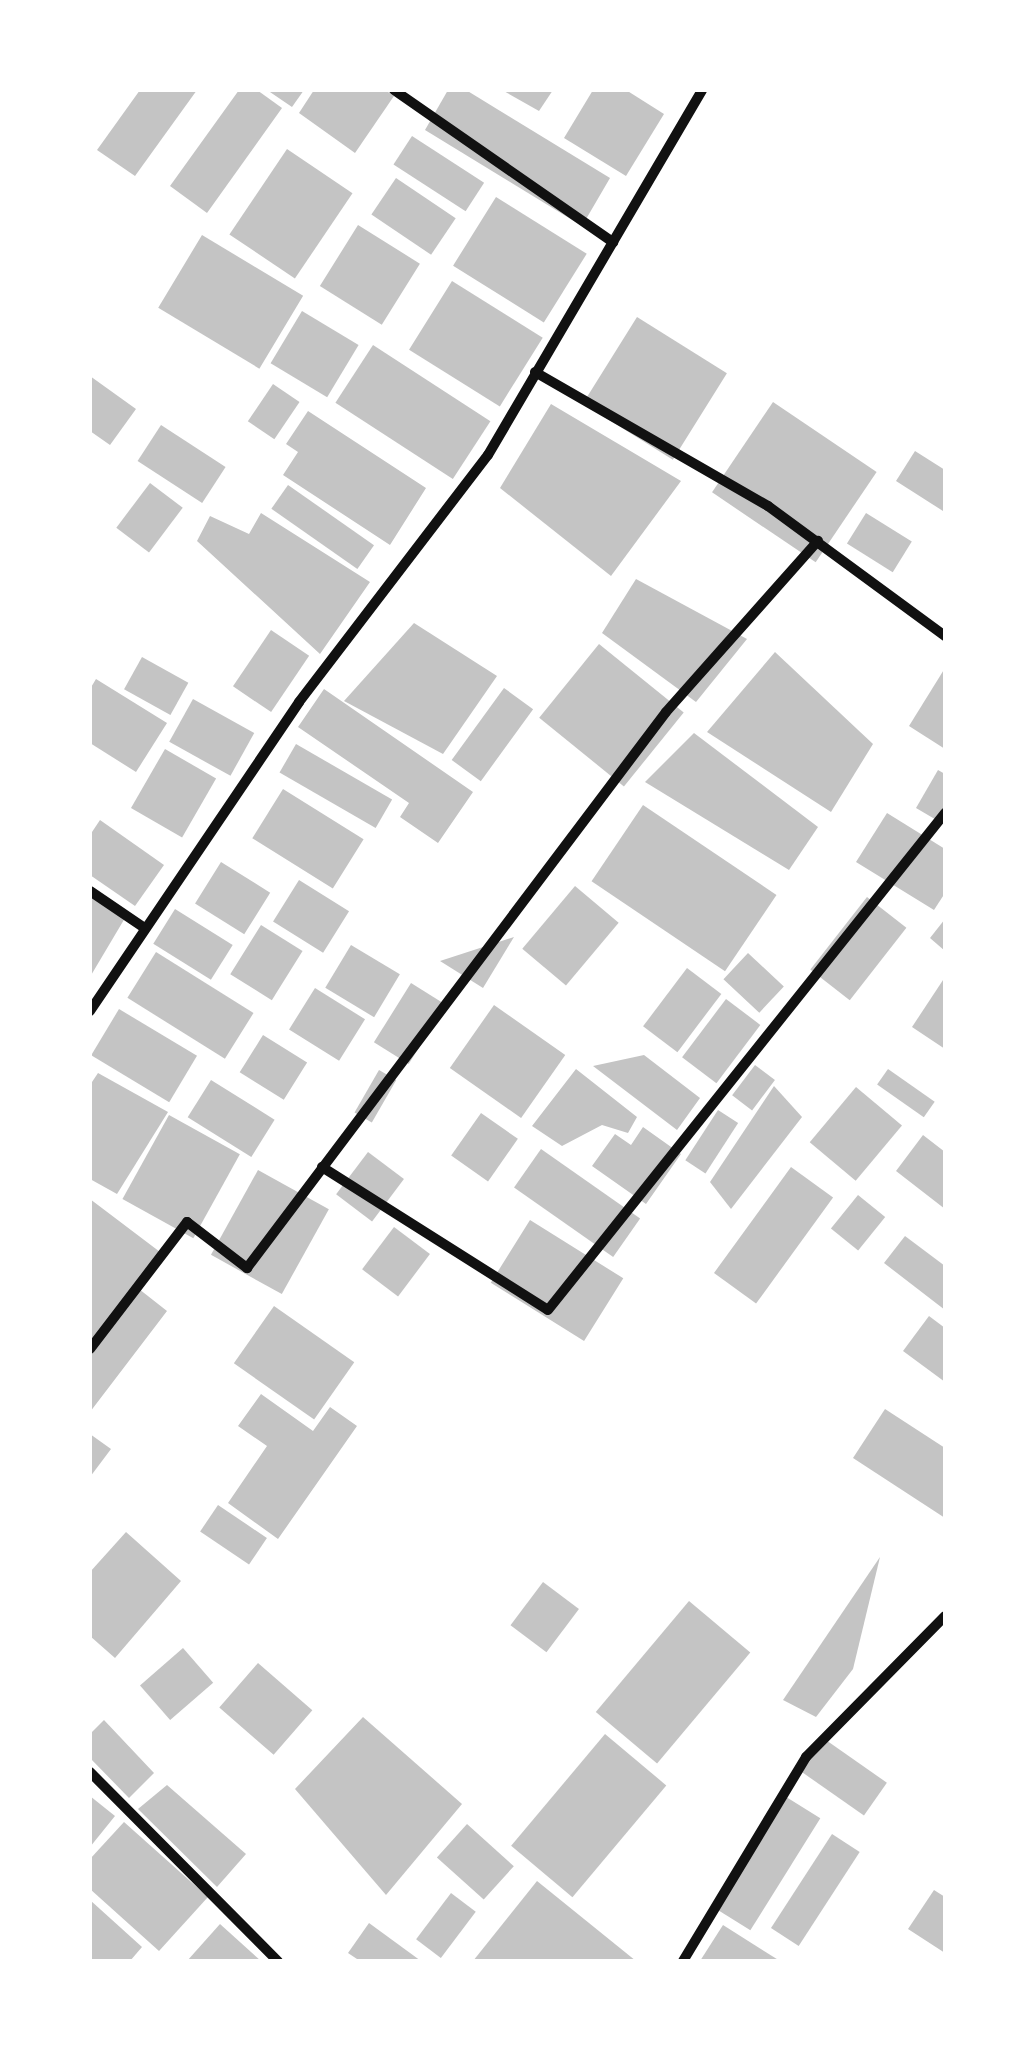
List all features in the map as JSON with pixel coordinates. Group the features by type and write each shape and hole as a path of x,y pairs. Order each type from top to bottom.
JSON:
{"street":[{"path":"394,90 613,242"},
{"path":"90,1010 299,702 488,455 702,90"},
{"path":"535,372 768,506 945,636"},
{"path":"90,1349 187,1222 247,1268 666,712 818,541"},
{"path":"322,1167 548,1310 945,813"},
{"path":"90,891 144,927"},
{"path":"683,1961 806,1757 945,1616"},
{"path":"90,1772 278,1961"}],"building":[{"path":"140,90 197,90 135,176 97,150"},
{"path":"239,90 257,90 282,108 207,213 170,186"},
{"path":"267,90 304,90 292,107"},
{"path":"314,90 385,90 394,96 355,153 299,113"},
{"path":"448,90 466,90 610,178 582,226 425,130"},
{"path":"502,90 553,90 539,111"},
{"path":"593,90 626,90 664,114 626,176 564,138"},
{"path":"412,136 484,183 466,211 393,165"},
{"path":"287,149 352,193 295,279 229,234"},
{"path":"396,178 456,218 431,255 371,214"},
{"path":"496,197 587,254 544,322 453,266"},
{"path":"358,225 420,264 382,325 320,286"},
{"path":"202,235 303,296 259,369 158,308"},
{"path":"452,281 543,338 500,406 409,350"},
{"path":"302,311 359,345 327,397 271,363"},
{"path":"637,317 727,373 673,460 583,404"},
{"path":"373,345 490,421 453,479 335,403"},
{"path":"90,376 136,409 110,445 90,431"},
{"path":"273,384 300,402 274,439 248,421"},
{"path":"773,402 877,472 816,562 712,492"},
{"path":"551,404 681,481 611,576 500,488"},
{"path":"308,411 426,488 390,545 283,475 298,452 286,444"},
{"path":"161,425 226,467 202,503 138,461"},
{"path":"915,451 945,470 943,511 896,481"},
{"path":"150,483 183,508 149,552 116,528"},
{"path":"288,485 374,545 357,569 271,509"},
{"path":"261,513 370,582 320,654 197,541 210,516 249,534"},
{"path":"866,513 912,542 893,572 847,544"},
{"path":"636,579 747,639 696,702 602,633"},
{"path":"414,623 497,676 443,754 344,701"},
{"path":"271,630 309,656 271,712 233,686"},
{"path":"599,644 684,713 624,786 539,718"},
{"path":"775,652 873,744 831,812 707,732"},
{"path":"142,657 188,683 170,715 124,689"},
{"path":"945,668 945,749 909,726"},
{"path":"96,679 167,723 136,772 90,743 90,689"},
{"path":"504,688 533,709 481,781 452,760"},
{"path":"324,689 473,792 438,843 400,817 409,803 298,727"},
{"path":"193,699 254,733 230,776 169,742"},
{"path":"694,733 818,827 789,870 645,782"},
{"path":"296,744 392,800 376,828 280,773"},
{"path":"165,749 216,778 182,837 131,808"},
{"path":"938,770 945,774 945,825 916,808"},
{"path":"283,789 364,839 333,889 252,838"},
{"path":"643,805 776,895 725,971 592,881"},
{"path":"887,813 945,849 945,893 934,910 856,862"},
{"path":"100,820 164,865 135,906 90,875 90,835"},
{"path":"221,862 270,893 244,934 195,904"},
{"path":"299,880 349,911 323,953 273,922"},
{"path":"575,886 619,923 566,985 522,949"},
{"path":"90,897 125,918 90,977"},
{"path":"867,897 906,928 850,1000 810,969"},
{"path":"175,909 233,945 211,980 153,944"},
{"path":"945,919 945,951 930,938"},
{"path":"261,925 303,951 272,1000 230,974"},
{"path":"514,937 483,988 440,961"},
{"path":"351,945 400,974 374,1017 325,988"},
{"path":"156,952 254,1013 225,1059 127,998"},
{"path":"748,953 784,986 759,1013 723,979"},
{"path":"687,968 721,994 677,1052 643,1026"},
{"path":"945,977 945,1049 912,1027"},
{"path":"411,983 446,1005 409,1064 374,1042"},
{"path":"315,988 365,1019 339,1061 289,1030"},
{"path":"726,999 760,1025 716,1083 682,1057"},
{"path":"494,1005 565,1055 521,1118 450,1068"},
{"path":"119,1009 197,1056 169,1102 91,1055"},
{"path":"263,1035 307,1063 284,1100 240,1072"},
{"path":"644,1055 700,1098 677,1130 593,1066"},
{"path":"755,1065 775,1080 752,1110 732,1095"},
{"path":"576,1069 637,1117 628,1133 602,1125 562,1146 532,1126"},
{"path":"888,1069 935,1102 924,1117 877,1085"},
{"path":"379,1070 396,1080 372,1122 354,1112"},
{"path":"98,1073 168,1112 117,1194 90,1179 90,1085"},
{"path":"211,1080 275,1120 251,1157 188,1117"},
{"path":"774,1086 802,1117 731,1209 710,1182"},
{"path":"856,1087 902,1126 856,1181 810,1142"},
{"path":"718,1110 738,1123 705,1173 685,1160"},
{"path":"481,1113 518,1139 488,1181 451,1156"},
{"path":"169,1115 240,1154 193,1238 122,1199"},
{"path":"643,1127 681,1154 646,1204 592,1166 615,1134 631,1145"},
{"path":"923,1135 945,1152 945,1209 896,1171"},
{"path":"541,1149 640,1218 613,1257 514,1188"},
{"path":"368,1152 404,1179 372,1221 336,1194"},
{"path":"791,1167 833,1198 756,1304 714,1273"},
{"path":"258,1170 329,1209 282,1294 211,1255"},
{"path":"858,1195 885,1217 858,1250 831,1228"},
{"path":"90,1199 164,1255 139,1289 167,1311 90,1412"},
{"path":"530,1220 623,1278 584,1341 491,1283"},
{"path":"394,1227 430,1254 398,1296 362,1269"},
{"path":"905,1236 945,1266 945,1310 884,1263"},
{"path":"274,1306 354,1362 314,1420 234,1363"},
{"path":"929,1316 945,1328 945,1382 903,1351"},
{"path":"261,1394 313,1431 330,1407 357,1426 278,1539 228,1503 267,1446 238,1426"},
{"path":"885,1409 945,1448 945,1518 853,1458"},
{"path":"90,1434 111,1449 90,1477"},
{"path":"218,1505 267,1538 249,1565 200,1532"},
{"path":"126,1532 181,1581 115,1658 90,1636 90,1572"},
{"path":"880,1557 853,1669 816,1717 783,1700"},
{"path":"543,1582 579,1609 546,1652 511,1625"},
{"path":"689,1601 750,1652 657,1763 596,1712"},
{"path":"183,1648 213,1683 170,1720 140,1685"},
{"path":"258,1663 312,1710 274,1755 219,1708"},
{"path":"363,1717 462,1804 386,1895 295,1789"},
{"path":"104,1720 154,1773 129,1798 90,1758 90,1734"},
{"path":"605,1734 666,1785 572,1897 511,1846"},
{"path":"823,1738 887,1783 864,1816 800,1771"},
{"path":"167,1785 246,1854 217,1887 138,1809"},
{"path":"783,1795 820,1818 750,1930 713,1907"},
{"path":"90,1796 115,1816 90,1847"},
{"path":"124,1822 208,1897 159,1951 90,1889 90,1859"},
{"path":"467,1824 514,1866 484,1900 437,1857"},
{"path":"832,1834 860,1852 799,1946 771,1928"},
{"path":"537,1881 636,1961 473,1961"},
{"path":"934,1890 945,1897 945,1953 908,1929"},
{"path":"451,1893 476,1912 441,1958 416,1939"},
{"path":"90,1900 142,1947 130,1961 90,1961"},
{"path":"369,1923 421,1961 360,1961 348,1953"},
{"path":"220,1924 261,1961 187,1961"},
{"path":"723,1925 780,1961 700,1961"}]}
